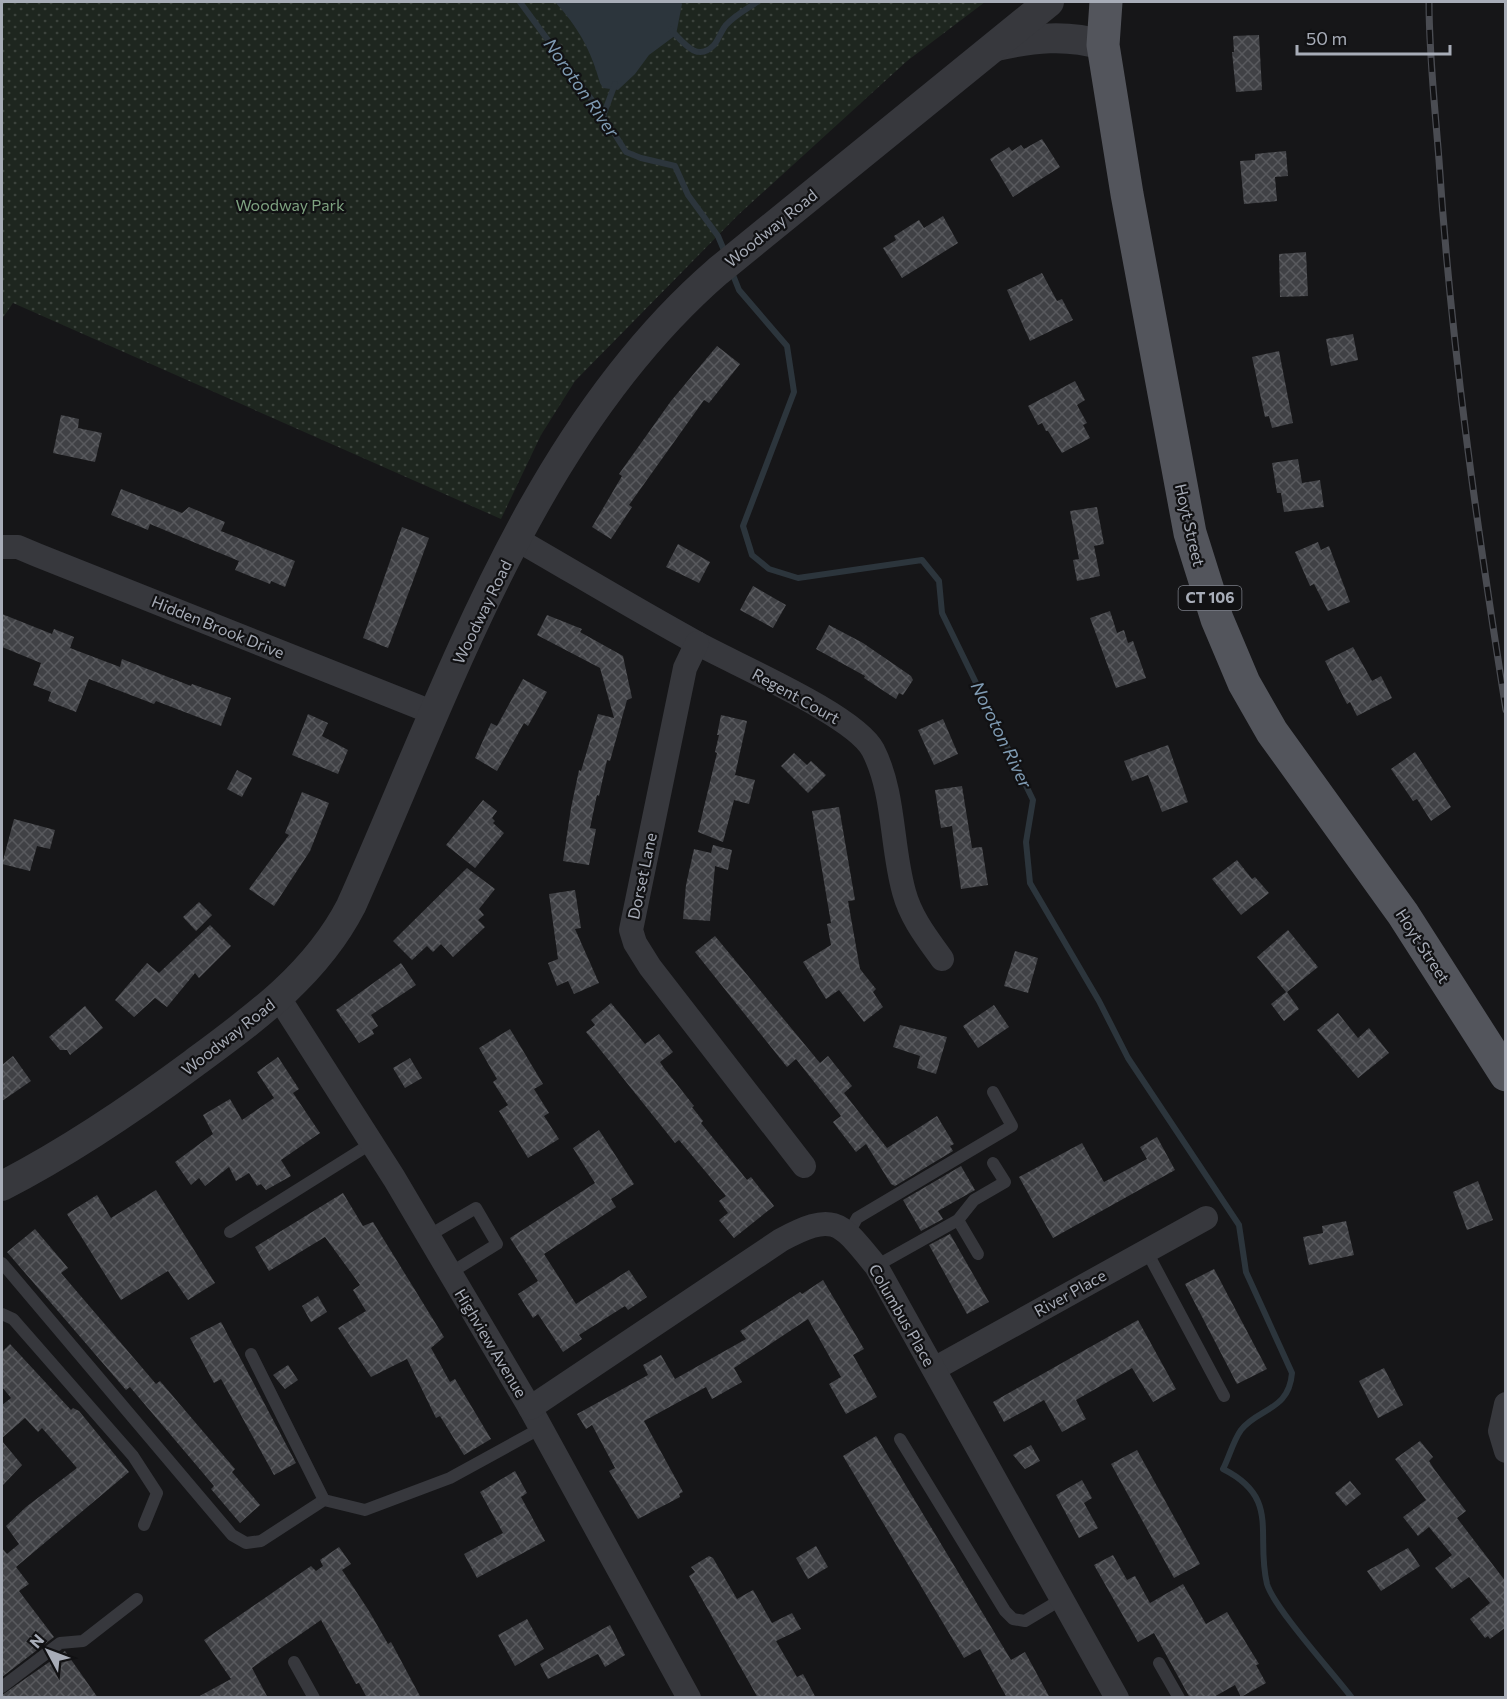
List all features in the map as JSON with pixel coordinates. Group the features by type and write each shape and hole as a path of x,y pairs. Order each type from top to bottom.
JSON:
{"main road":[{"name":"Hoyt Street","path":"1106,2 1103,45 1129,205 1186,512 1205,586 1244,683 1272,732 1403,914 1506,1075"}],"street":[{"name":"Woodway Road","path":"2,1186 102,1130 279,998 322,952 344,921 483,606 555,473 630,362 681,305 718,271 1049,2"},
{"name":"Woodway Road","path":"996,46 1036,37 1080,38 1103,45"},
{"name":"Regent Court","path":"518,540 697,643 836,717 861,734 872,748 880,768 904,893 917,924 942,959"},
{"name":"Hidden Brook Drive","path":"2,547 18,548 37,555 434,713"},
{"name":"Dorset Lane","path":"697,643 685,668 631,930 635,944 650,967 804,1166"},
{"name":"Highview Avenue","path":"279,998 372,1143 535,1418 689,1698"},
{"name":"River Place","path":"934,1369 1206,1218"},
{"path":"535,1418 781,1240 819,1223 834,1225 849,1233"},
{"name":"Columbus Place","path":"849,1233 876,1266 1117,1698"},
{"path":"1506,1404 1500,1431 1506,1451"}],"lane":[{"path":"849,1233 858,1218 1012,1126 993,1092"},
{"path":"230,1232 372,1143"},
{"path":"876,1266 957,1220 974,1200 1005,1182 993,1162"},
{"path":"428,1236 476,1208 497,1244 450,1273"},
{"path":"957,1220 978,1254"},
{"path":"1146,1250 1224,1396"},
{"path":"2,1263 232,1535 246,1543 261,1541 324,1500 365,1510 450,1478 535,1418"},
{"path":"2,1314 13,1319 133,1456 157,1493 144,1525"},
{"path":"251,1354 324,1500"},
{"path":"900,1439 1005,1611 1013,1618 1024,1621 1062,1599"},
{"path":"2,1687 60,1643 83,1641 138,1599"},
{"path":"294,1662 314,1698"},
{"path":"1160,1663 1179,1698"}],"green space":[{"name":"Woodway Park","path":"2,2 985,2 907,61 738,215 575,381 541,435 501,519 13,303 2,319"}],"shaded area":[{"path":"555,2 681,2 682,4 676,35 649,55 635,74 618,90 603,88 583,40"}],"building":[{"path":"1259,35 1262,90 1236,92 1232,52 1234,52 1233,36"},
{"path":"1042,139 1060,167 1013,197 990,159 1009,147 1012,151 1021,145 1024,149"},
{"path":"1286,151 1288,176 1275,177 1277,201 1244,204 1240,161 1255,160 1255,154"},
{"path":"943,216 958,243 902,278 883,248 896,240 894,236 919,220 924,228"},
{"path":"1306,252 1308,296 1280,297 1279,254"},
{"path":"1042,273 1057,301 1062,299 1073,320 1030,341 1007,290"},
{"path":"1353,334 1358,360 1331,366 1326,339"},
{"path":"717,346 740,364 709,403 704,400 629,505 632,507 611,539 592,527 622,476 619,474 671,401"},
{"path":"1279,351 1293,423 1272,428 1269,416 1265,417 1252,357"},
{"path":"1075,381 1085,400 1077,405 1087,423 1083,425 1090,438 1062,453 1042,423 1038,425 1028,406"},
{"path":"61,415 79,419 78,428 102,433 95,462 53,453"},
{"path":"1298,459 1302,483 1320,480 1324,507 1284,512 1281,493 1277,493 1272,463"},
{"path":"121,489 182,513 189,507 225,522 221,531 295,561 285,587 271,581 270,584 235,570 239,561 150,524 148,530 111,515"},
{"path":"1097,507 1104,544 1094,546 1100,576 1077,581 1073,560 1079,559 1070,511"},
{"path":"402,527 429,538 388,648 363,638"},
{"path":"1318,542 1321,550 1329,546 1350,602 1328,611 1314,584 1310,586 1295,552"},
{"path":"678,544 710,562 699,583 666,567"},
{"path":"753,586 786,605 773,628 740,610"},
{"path":"1110,611 1117,633 1124,630 1128,643 1133,641 1146,678 1116,688 1090,618"},
{"path":"2,614 52,634 54,629 74,637 70,648 120,667 122,659 191,686 192,684 231,698 221,726 89,679 76,712 48,701 51,692 33,685 41,663 2,647"},
{"path":"547,615 582,629 580,632 623,656 632,698 627,700 610,761 607,760 599,796 597,795 590,828 596,829 589,865 563,861 571,808 579,770 581,771 598,714 614,718 600,668 537,635"},
{"path":"829,625 863,643 911,676 913,680 903,695 899,693 896,699 864,678 865,676 816,649"},
{"path":"1353,647 1372,681 1381,676 1392,698 1357,716 1350,702 1347,704 1325,661"},
{"path":"523,679 547,692 528,726 524,723 497,771 475,758 491,723 497,726"},
{"path":"308,714 328,723 322,736 348,750 338,774 292,755"},
{"path":"721,715 747,721 735,775 755,780 749,804 734,800 723,842 698,832 717,753 715,752"},
{"path":"943,719 958,754 934,765 918,730"},
{"path":"1168,745 1188,802 1162,812 1148,775 1132,781 1124,761"},
{"path":"1415,752 1451,807 1431,821 1417,799 1413,801 1391,769"},
{"path":"794,753 807,765 811,761 826,775 808,793 781,766"},
{"path":"237,770 252,778 242,797 227,789"},
{"path":"962,786 972,848 982,847 988,885 961,889 952,826 941,828 935,790"},
{"path":"302,792 329,803 310,851 274,906 249,889 289,835 285,833"},
{"path":"483,800 497,811 492,818 495,821 493,823 504,833 475,868 446,845"},
{"path":"839,807 855,900 848,901 860,969 876,989 873,992 883,1007 864,1022 839,990 826,999 803,962 831,945 827,924 831,923 812,811"},
{"path":"14,819 55,830 50,849 37,846 30,871 2,864"},
{"path":"713,845 732,850 728,870 715,866 710,921 683,919 686,885 694,849 711,853"},
{"path":"1237,860 1252,879 1255,877 1269,893 1241,915 1212,879"},
{"path":"467,868 495,889 479,909 484,915 478,920 485,927 453,957 441,944 433,952 427,946 412,960 393,941"},
{"path":"575,890 581,928 575,929 599,983 574,994 568,981 557,986 548,963 558,959 549,894"},
{"path":"199,902 212,915 196,931 183,917"},
{"path":"210,925 231,946 199,978 195,973 167,1007 155,998 134,1017 115,1000 147,963 159,973"},
{"path":"1288,930 1318,967 1287,992 1299,1009 1284,1021 1271,1004 1286,992 1257,957"},
{"path":"715,936 820,1063 828,1056 852,1086 844,1093 887,1148 937,1116 954,1144 950,1146 953,1151 895,1186 891,1184 866,1144 856,1152 833,1122 841,1116 796,1059 787,1067 695,952"},
{"path":"1015,951 1038,958 1028,993 1004,986"},
{"path":"401,963 416,985 371,1015 378,1026 372,1030 374,1034 359,1043 336,1010"},
{"path":"611,1003 645,1044 659,1034 673,1052 660,1062 664,1068 694,1106 692,1107 703,1121 701,1123 747,1180 751,1177 774,1206 734,1238 719,1220 728,1213 719,1201 726,1196 679,1140 675,1143 586,1032 595,1025 591,1020"},
{"path":"994,1005 1009,1027 978,1048 963,1026"},
{"path":"85,1006 103,1028 70,1055 67,1050 60,1050 49,1037"},
{"path":"1338,1013 1358,1038 1369,1028 1389,1053 1358,1078 1317,1030"},
{"path":"900,1025 947,1037 936,1074 917,1068 920,1056 893,1047"},
{"path":"510,1029 543,1084 534,1089 549,1113 544,1116 559,1139 528,1158 499,1111 508,1105 493,1082 497,1079 479,1048"},
{"path":"13,1056 31,1081 2,1101 2,1065"},
{"path":"278,1057 299,1089 293,1093 320,1133 281,1160 291,1176 266,1190 261,1184 257,1186 249,1173 236,1181 229,1167 205,1186 199,1178 191,1185 175,1162 213,1134 203,1115 230,1099 242,1120 274,1098 257,1072"},
{"path":"410,1058 422,1078 405,1088 393,1068"},
{"path":"599,1130 634,1184 611,1199 616,1207 544,1254 576,1304 629,1270 647,1297 628,1310 625,1306 579,1335 582,1339 563,1352 538,1314 533,1318 518,1294 538,1281 510,1238 595,1183 573,1148"},
{"path":"1157,1137 1175,1170 1053,1238 1019,1177 1082,1143 1104,1182 1147,1159 1140,1147"},
{"path":"961,1166 975,1190 938,1211 943,1219 921,1231 903,1200"},
{"path":"1478,1181 1493,1220 1467,1230 1453,1192"},
{"path":"156,1190 215,1283 188,1300 168,1271 121,1300 67,1214 97,1195 111,1218"},
{"path":"343,1193 363,1226 373,1222 444,1337 431,1348 450,1382 455,1379 491,1439 464,1455 440,1416 436,1418 407,1359 371,1377 338,1328 366,1311 353,1290 360,1285 325,1237 269,1271 255,1247"},
{"path":"1346,1221 1354,1255 1309,1265 1303,1237 1323,1233 1322,1226"},
{"path":"35,1229 68,1268 61,1273 156,1384 160,1381 235,1469 232,1472 260,1505 240,1523 211,1489 214,1486 130,1387 126,1390 7,1252"},
{"path":"950,1234 989,1302 967,1314 929,1245"},
{"path":"1214,1269 1267,1369 1237,1384 1185,1284"},
{"path":"823,1280 864,1349 853,1355 877,1397 846,1414 829,1384 841,1377 808,1319 734,1368 742,1382 712,1399 706,1387 644,1421 683,1492 679,1494 680,1497 638,1519 609,1471 615,1468 592,1425 586,1429 577,1414 648,1375 643,1365 661,1355 675,1379 746,1339 740,1331 800,1292 802,1294"},
{"path":"318,1296 327,1312 311,1322 302,1306"},
{"path":"1138,1320 1176,1389 1153,1402 1132,1368 1076,1400 1086,1419 1062,1432 1044,1400 1004,1422 993,1402"},
{"path":"221,1322 296,1463 274,1475 221,1379 214,1383 190,1338"},
{"path":"10,1344 71,1410 73,1408 79,1411 129,1472 16,1567 29,1584 19,1591 54,1637 2,1677 2,1548 7,1554 19,1544 6,1526 26,1507 77,1468 42,1428 38,1432 25,1418 2,1438 2,1405 11,1398 2,1387 2,1352"},
{"path":"288,1365 298,1380 285,1389 273,1375"},
{"path":"1384,1368 1403,1405 1378,1418 1359,1381"},
{"path":"876,1436 1011,1660 1025,1652 1050,1698 1007,1698 980,1649 964,1658 843,1456"},
{"path":"2,1441 22,1465 2,1486"},
{"path":"1420,1441 1433,1457 1429,1461 1434,1469 1466,1511 1457,1518 1506,1582 1506,1627 1490,1639 1488,1636 1485,1638 1470,1619 1490,1603 1469,1577 1452,1589 1435,1568 1452,1555 1429,1527 1418,1536 1403,1517 1426,1500 1395,1459"},
{"path":"1031,1445 1040,1461 1025,1469 1013,1455"},
{"path":"1137,1450 1200,1564 1174,1578 1111,1464"},
{"path":"515,1471 527,1493 521,1497 545,1541 477,1578 464,1554 503,1533 480,1492"},
{"path":"1082,1480 1092,1498 1084,1503 1098,1528 1079,1538 1056,1495"},
{"path":"1350,1481 1361,1494 1346,1506 1335,1493"},
{"path":"816,1546 828,1567 808,1579 796,1558"},
{"path":"339,1547 351,1564 342,1570 388,1644 391,1642 421,1698 367,1698 359,1683 356,1684 321,1620 252,1668 268,1698 196,1698 231,1679 204,1640 311,1566 316,1571 323,1566 320,1560"},
{"path":"1408,1548 1420,1566 1381,1591 1367,1571"},
{"path":"1113,1555 1127,1580 1135,1576 1150,1603 1183,1584 1206,1624 1227,1612 1259,1664 1256,1665 1266,1683 1241,1697 1235,1685 1212,1698 1190,1698 1154,1633 1138,1642 1094,1565"},
{"path":"709,1556 713,1558 737,1599 753,1590 772,1623 792,1613 801,1629 776,1641 797,1677 803,1674 816,1698 758,1698 689,1576 695,1572 691,1567"},
{"path":"527,1619 544,1649 515,1666 498,1635"},
{"path":"610,1625 625,1655 605,1667 598,1654 548,1679 540,1664"},
{"path":"65,1651 98,1698 2,1698 2,1695"}],"waterway":[{"name":"Noroton River","path":"520,2 600,111 626,152 675,166 688,195 718,236 726,255"},
{"path":"671,30 685,45 702,52 714,45 730,21 757,2"},
{"path":"603,116 615,84"},
{"name":"Noroton River","path":"731,270 739,290 787,346 794,392 743,526 752,555 769,569 798,578 922,560 939,581 942,613 1033,800 1026,842 1030,883 1099,1001 1128,1058 1239,1225 1246,1272 1292,1373 1290,1385 1279,1402 1241,1430 1223,1469 1241,1480 1253,1492 1259,1505 1262,1519 1264,1566 1267,1584 1272,1595 1292,1624 1352,1698"}],"railway":[{"path":"1429,2 1431,61 1450,298 1475,504 1506,710"}]}
